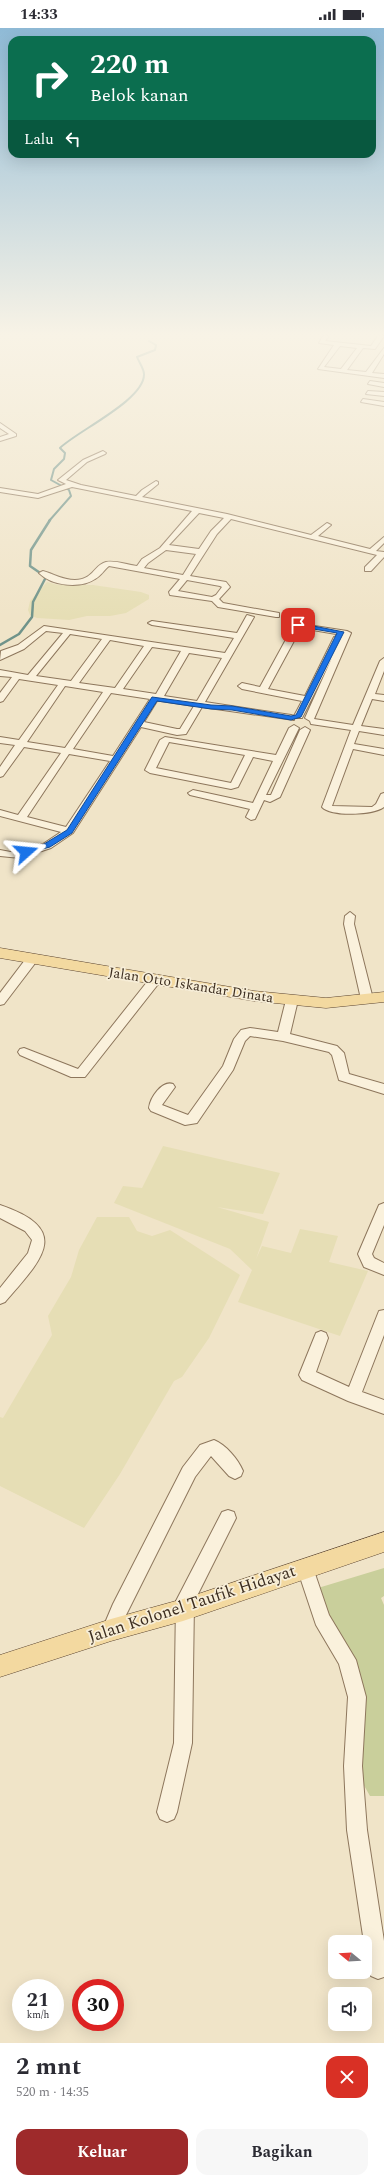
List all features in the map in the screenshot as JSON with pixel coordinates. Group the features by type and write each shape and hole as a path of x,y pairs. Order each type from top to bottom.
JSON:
{"main road":[{"name":"Jalan Otto Iskandar Dinata","path":"0,953 254,996 326,1003 384,997"},
{"name":"Jalan Kolonel Taufik Hidayat","path":"0,1666 111,1630 183,1610 384,1542"}],"street":[{"path":"0,439 14,435 7,430"},
{"path":"68,486 62,480 85,461 103,453"},
{"path":"137,499 144,491 156,483"},
{"path":"0,490 38,496 55,489 68,486 229,517 383,555"},
{"path":"139,569 145,561 164,547 197,510"},
{"path":"42,573 57,580 73,583 92,578 108,564 139,569 185,578 226,586 219,597 215,599 173,593 185,578 214,533 229,517"},
{"path":"312,538 327,525"},
{"path":"371,552 384,539"},
{"path":"164,547 202,552"},
{"path":"368,569 383,555"},
{"path":"215,599 218,604 221,605 276,615"},
{"path":"139,724 183,732 229,656 250,617"},
{"path":"152,623 240,636"},
{"path":"262,690 298,625 348,634 330,673 310,724 275,797 270,799 262,797"},
{"path":"0,657 4,653 21,647 44,628 229,656"},
{"path":"30,678 69,631"},
{"path":"251,817 280,759 293,722 307,699 341,632"},
{"path":"73,685 108,637"},
{"path":"20,818 67,752 150,643"},
{"path":"0,853 16,856 47,846 69,831 188,650"},
{"path":"384,661 354,732 327,807 333,810 374,810 380,806 384,796"},
{"path":"321,671 330,673"},
{"path":"0,674 199,705 229,713 310,724 354,732 384,732"},
{"path":"0,699 17,676"},
{"path":"0,774 19,743 63,683"},
{"path":"242,686 307,699"},
{"path":"369,696 384,698"},
{"path":"293,722 310,724"},
{"path":"250,754 236,785 231,786 150,770 165,740 168,739 280,759"},
{"path":"0,740 116,760"},
{"path":"350,746 384,752"},
{"path":"193,793 256,807"},
{"path":"0,814 69,831"},
{"path":"350,916 349,924 367,999"},
{"path":"0,1000 32,958"},
{"path":"24,1052 75,1074 81,1074 155,980"},
{"path":"283,1037 292,1000"},
{"path":"169,1086 156,1102 155,1108 185,1120 192,1120 229,1067 242,1036 250,1032 283,1037 333,1049 338,1054 343,1077 384,1089"},
{"path":"384,1209 365,1254 366,1259 370,1263 384,1269"},
{"path":"0,1212 31,1228 38,1234 40,1242 36,1253 0,1298"},
{"path":"353,1396 384,1316"},
{"path":"321,1338 307,1375 353,1396 384,1407"},
{"path":"111,1630 182,1485 198,1458 206,1450 214,1448 223,1456 235,1471"},
{"path":"167,1812 183,1743 183,1610 187,1594 228,1518"},
{"path":"305,1568 322,1619 346,1660 357,1697 353,1766 357,1830 378,1969"}],"shaded area":[{"path":"47,582 58,585 93,585 141,592 149,595 149,599 126,613 110,616 87,616 69,620 37,618 30,615 28,610 30,601"},
{"path":"163,1146 280,1173 263,1214 217,1207 269,1222 256,1259 262,1246 291,1253 300,1229 338,1236 329,1262 368,1271 340,1336 238,1302 252,1270 230,1249 114,1203 123,1186 142,1188"},
{"path":"97,1217 129,1217 137,1231 152,1236 170,1230 240,1275 209,1338 182,1377 174,1381 120,1474 84,1528 0,1486 0,1417 3,1418 52,1335 48,1316 71,1277 79,1250"}],"green space":[{"path":"384,1568 384,1596 381,1598 384,1605 384,1796 370,1796 353,1766 356,1727 318,1588"}],"waterway":[{"path":"49,521 71,496 69,490 51,480 54,469 64,459 65,453 60,448 85,430"},
{"path":"0,645 19,634 32,617 33,602 46,577 30,566 31,550 50,520"}],"route":[{"path":"26,852 47,846 69,831 155,698 211,707 232,708 291,718 299,716 341,632 300,624 298,625"}]}
